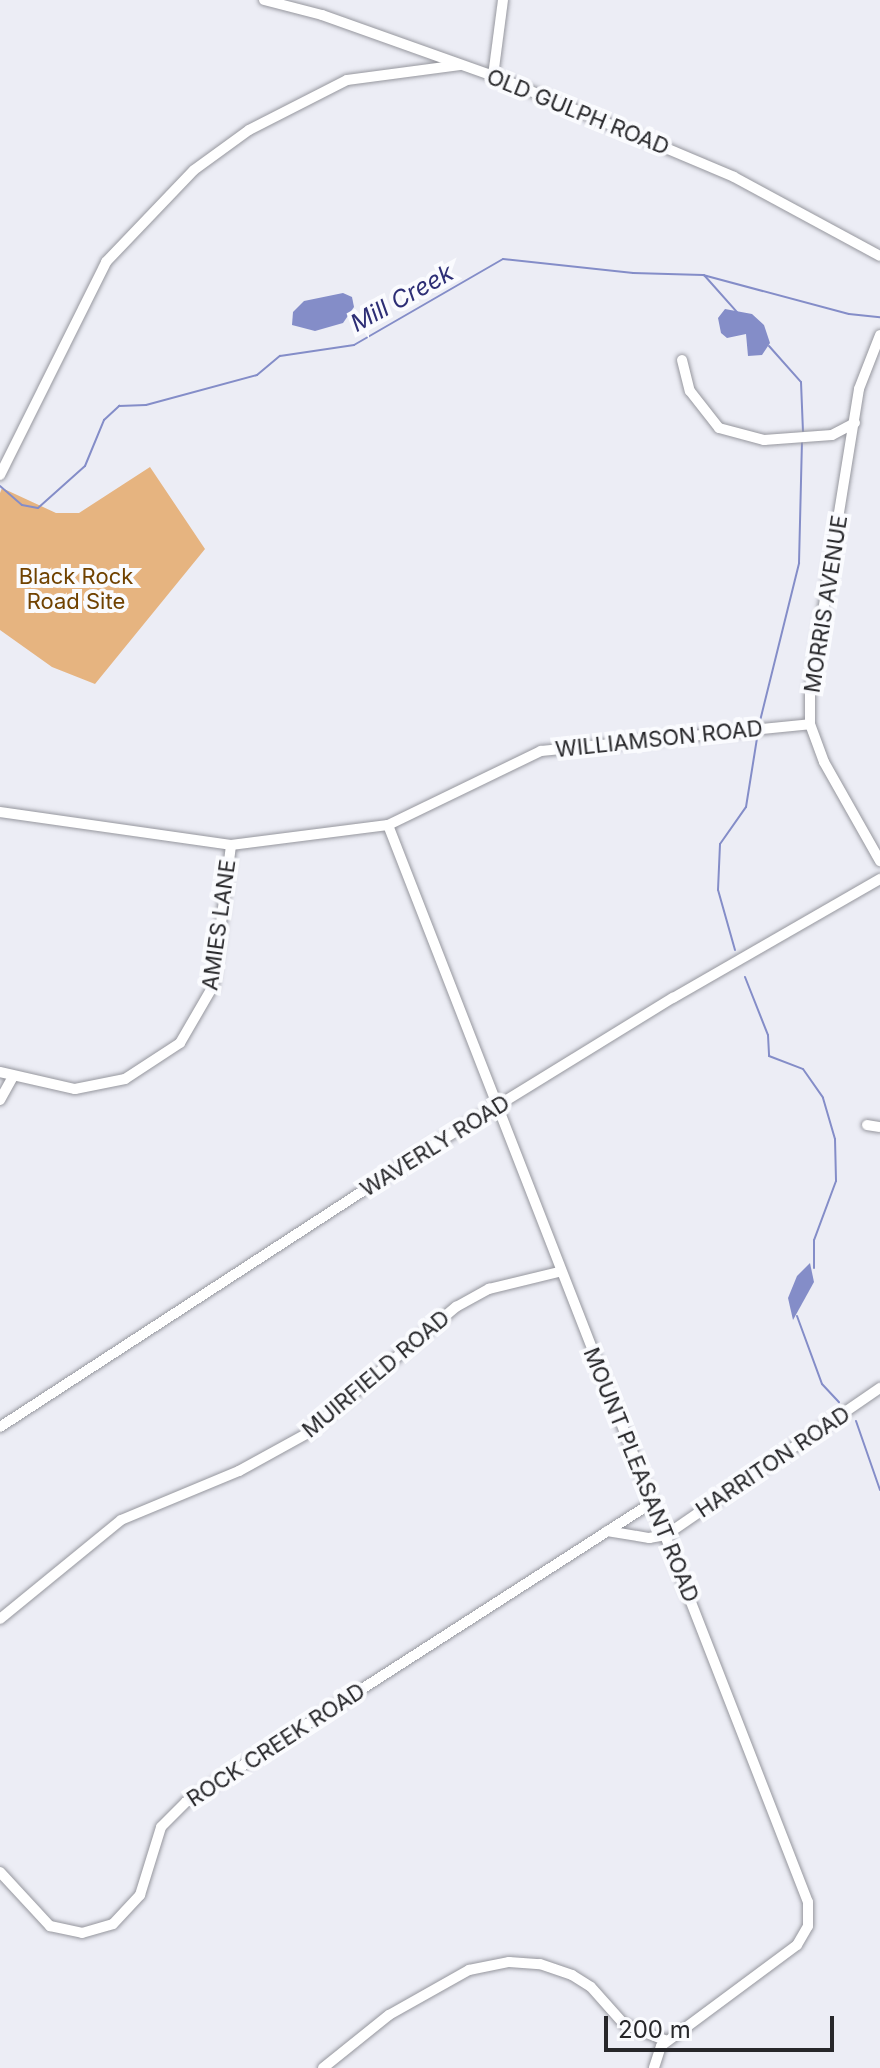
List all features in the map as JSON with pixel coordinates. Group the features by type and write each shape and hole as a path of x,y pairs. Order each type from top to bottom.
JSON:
{"street":[{"name":"OLD GULPH ROAD","path":"264,0 322,15 493,76 734,177 880,256"},
{"path":"322,15 324,0"},
{"path":"493,76 503,0"},
{"path":"426,52 427,70"},
{"path":"0,475 106,262 194,170 249,130 337,84 375,73 460,65"},
{"name":"MORRIS AVENUE","path":"879,337 862,375 816,653 810,724 824,762 880,861"},
{"path":"682,360 690,391 719,428 764,440 832,435 855,423"},
{"name":"WILLIAMSON ROAD","path":"0,812 231,845 388,825 541,751 810,724"},
{"name":"MOUNT PLEASANT ROAD","path":"388,825 559,1272 666,1535 809,1914 803,1936 789,1952 667,2041 654,2058 654,2068"},
{"name":"AMIES LANE","path":"0,1072 75,1089 125,1079 180,1043 213,986 231,845"},
{"name":"WAVERLY ROAD","path":"0,1427 497,1107 673,998 880,879"},
{"path":"0,1100 13,1077"},
{"path":"867,1125 880,1127"},
{"name":"MUIRFIELD ROAD","path":"0,1619 121,1520 239,1471 306,1434 456,1307 489,1289 559,1272"},
{"name":"HARRITON ROAD","path":"666,1535 880,1388"},
{"name":"ROCK CREEK ROAD","path":"0,1872 50,1926 82,1933 113,1924 133,1907 161,1827 186,1802 653,1502"},
{"path":"607,1531 649,1538 666,1535"},
{"path":"323,2068 358,2036 402,2007 469,1970 509,1962 540,1964 572,1975 591,1987 624,2024 667,2041"}],"green space":[{"name":"Black Rock Road Site","path":"150,467 205,549 95,684 52,667 0,630 0,493 2,488 56,513 79,513"}],"water":[{"path":"343,293 352,297 354,307 343,323 315,331 292,325 293,312 304,301"},
{"path":"725,309 752,314 764,325 770,343 762,355 748,356 746,334 727,338 721,333 718,318"},
{"path":"810,1263 814,1282 793,1320 788,1298 797,1276"}],"waterway":[{"name":"Mill Creek","path":"0,486 22,505 38,508 85,466 104,420 119,406 146,405 257,375 280,356 354,345 503,259 633,273 703,275 849,314 880,317"},
{"path":"704,275 737,312"},
{"path":"769,346 801,382 803,431"},
{"path":"759,725 799,563 802,441"},
{"path":"735,950 718,890 720,844 746,807 758,732"},
{"path":"745,977 768,1035 769,1056 803,1069 823,1098 835,1139 836,1181 814,1240 814,1268"},
{"path":"797,1316 822,1384 839,1402"},
{"path":"856,1421 880,1490"}]}
